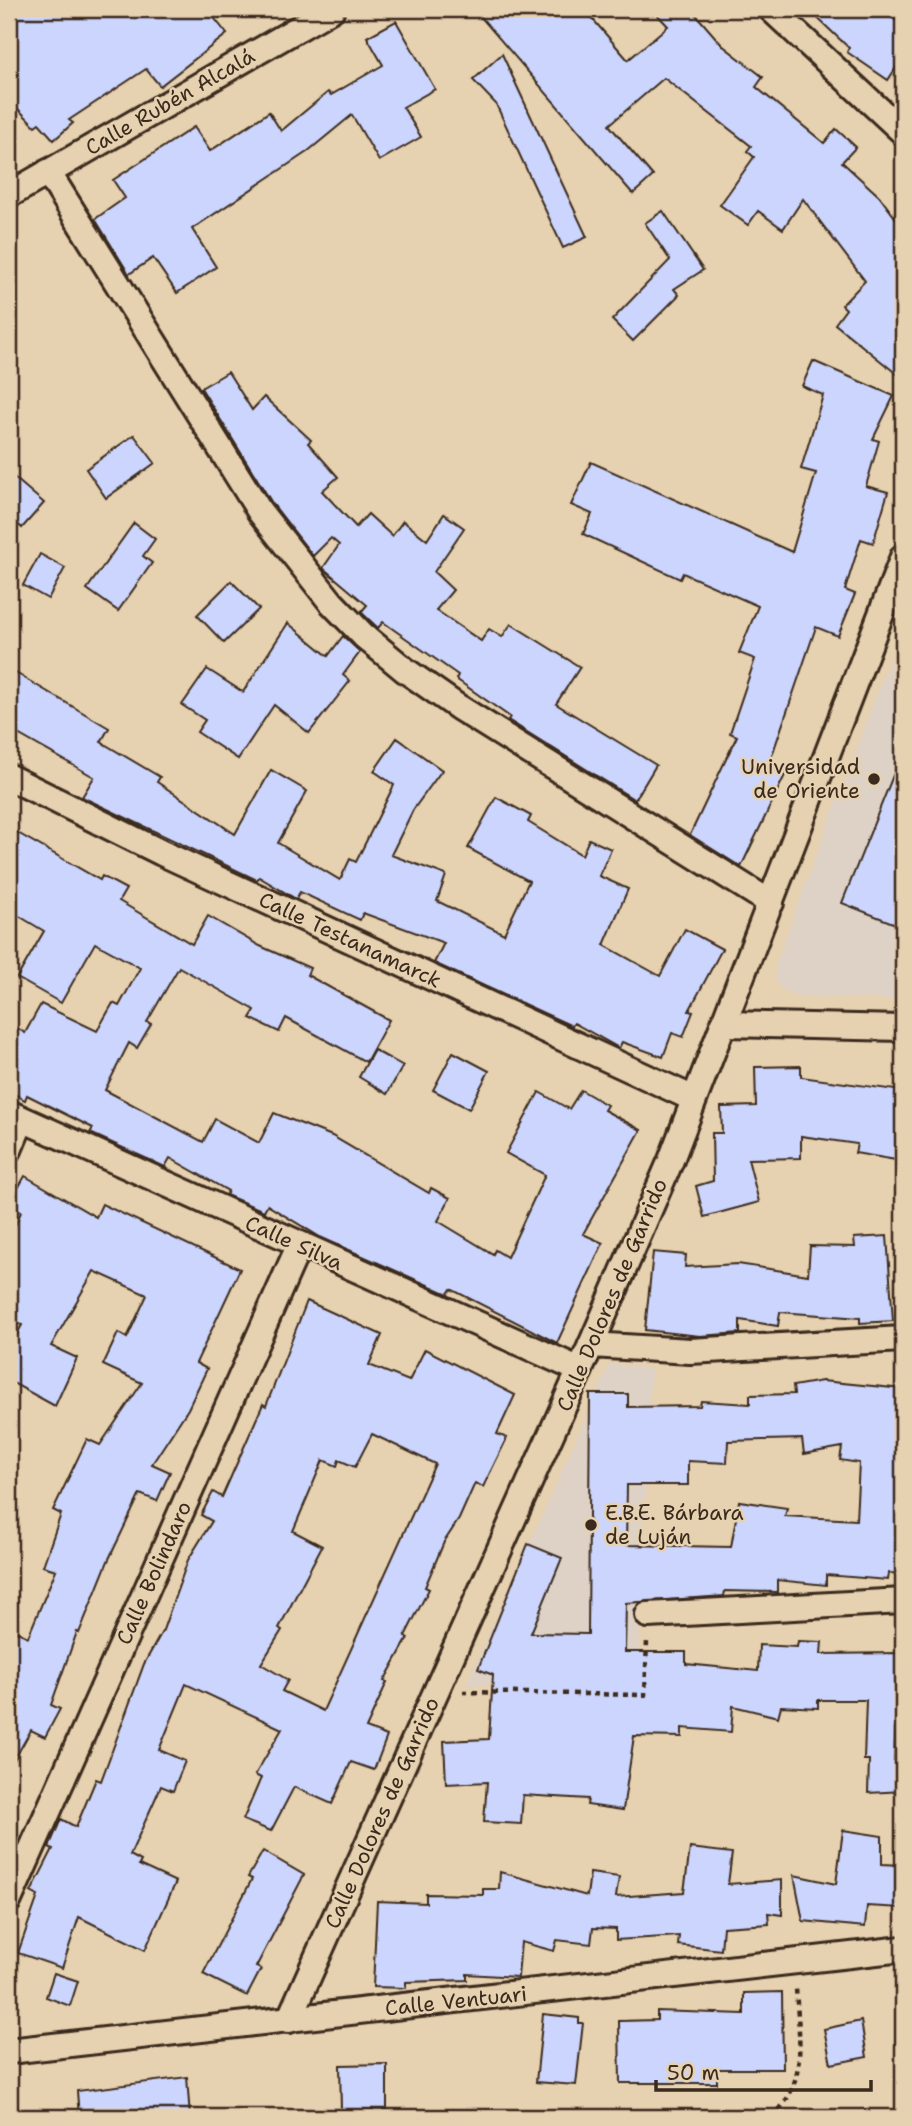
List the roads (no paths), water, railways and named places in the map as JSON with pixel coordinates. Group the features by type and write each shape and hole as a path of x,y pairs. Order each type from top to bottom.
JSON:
{"street":[{"name":"Calle Rubén Alcalá","path":"9,195 332,9"},
{"path":"771,9 903,132"},
{"path":"48,172 260,512 301,567 356,628 405,670 458,707 771,903"},
{"name":"Calle Dolores de Garrido","path":"289,2020 591,1345 724,1024 903,557"},
{"name":"Calle Testanamarck","path":"9,777 162,853 694,1099"},
{"path":"724,1024 903,1028"},
{"path":"9,1150 16,1116"},
{"name":"Calle Silva","path":"16,1116 299,1246 580,1370"},
{"name":"Calle Bolindaro","path":"9,1900 299,1246"},
{"path":"591,1345 690,1351 903,1339"},
{"path":"648,1615 903,1601"},
{"name":"Calle Ventuari","path":"9,2051 903,1949"}],"place":[{"name":"Universidad de Oriente","path":"874,779"},
{"name":"E.B.E. Bárbara de Luján","path":"591,1525"}]}
